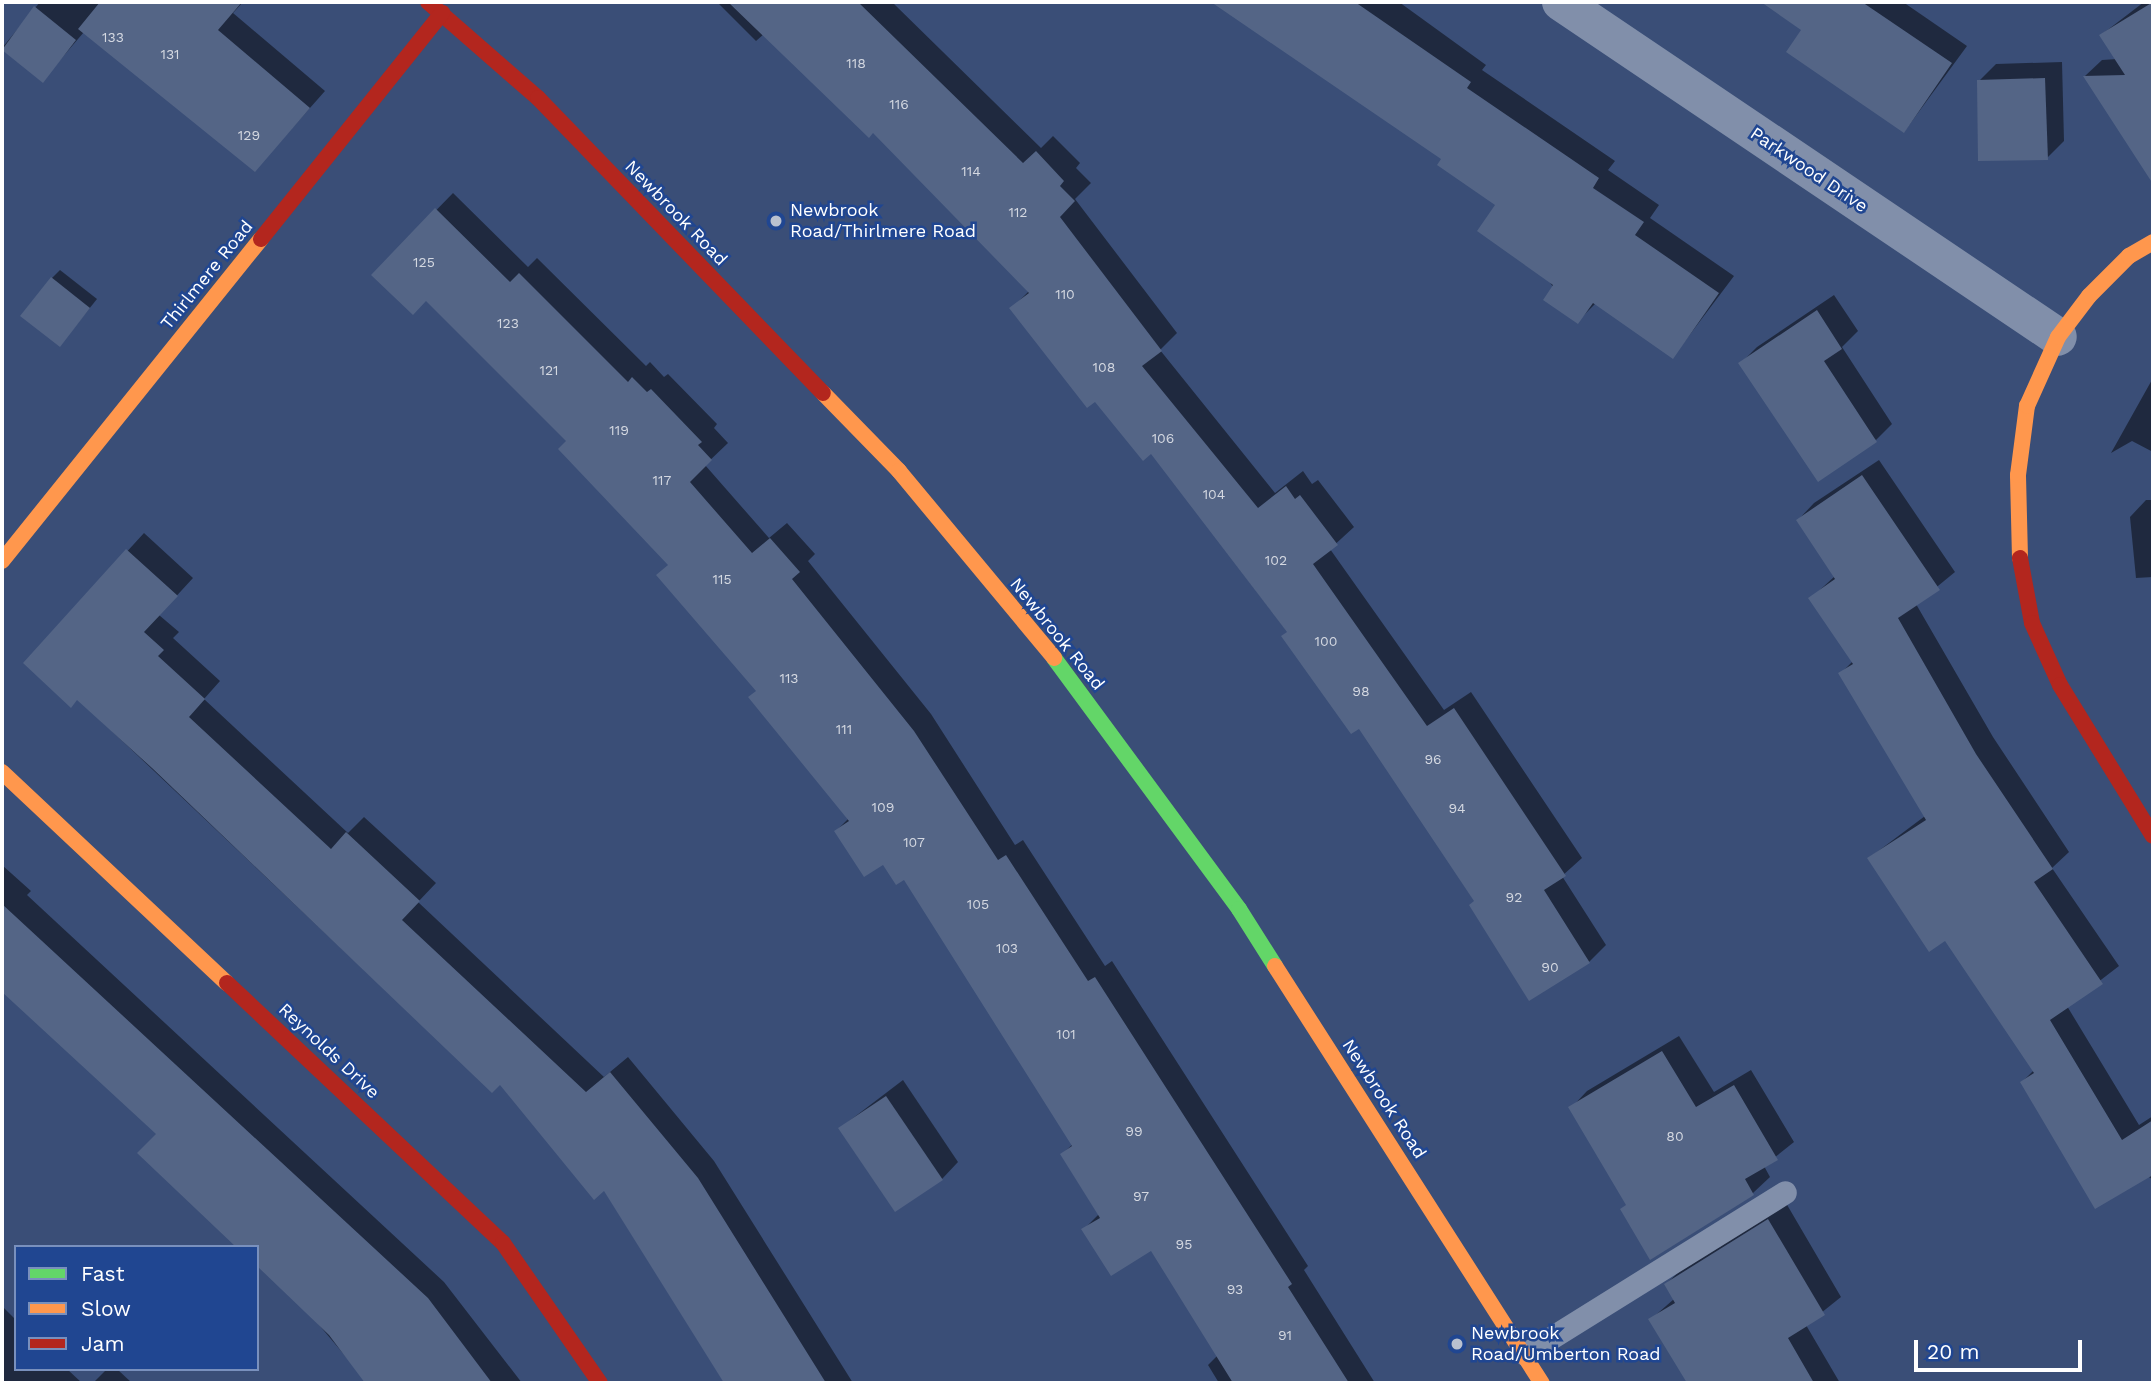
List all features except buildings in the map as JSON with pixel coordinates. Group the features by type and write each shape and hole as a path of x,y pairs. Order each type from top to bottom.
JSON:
{"main road":[{"name":"Newbrook Road","path":"428,2 538,99 899,471 1080,690 1240,909 1542,1383"},
{"name":"Thirlmere Road","path":"2,561 442,13"},
{"path":"2153,242 2129,256 2089,296 2058,337 2027,406 2018,475 2019,553 2032,623 2060,685 2153,836"},
{"name":"Reynolds Drive","path":"2,772 502,1243 600,1383"}],"street":[{"name":"Parkwood Drive","path":"1561,2 2058,337"}],"lane":[{"path":"1525,1354 1785,1192"}],"traffic: fast":[{"path":"1054,658 1239,909 1275,966"}],"traffic: slow":[{"path":"2,561 261,239"},
{"path":"2020,558 2018,475 2027,406 2058,337 2089,296 2129,256 2153,242"},
{"path":"823,393 899,471 1054,658"},
{"path":"2,772 227,983"},
{"path":"1275,966 1542,1383"}],"traffic: jam":[{"path":"428,2 538,98 823,393"},
{"path":"261,239 442,13"},
{"path":"2020,558 2032,623 2060,685 2153,836"},
{"path":"227,983 503,1243 600,1383"}],"place":[{"name":"Newbrook Road/Thirlmere Road","path":"776,221"},
{"name":"Newbrook Road/Umberton Road","path":"1457,1344"}]}
